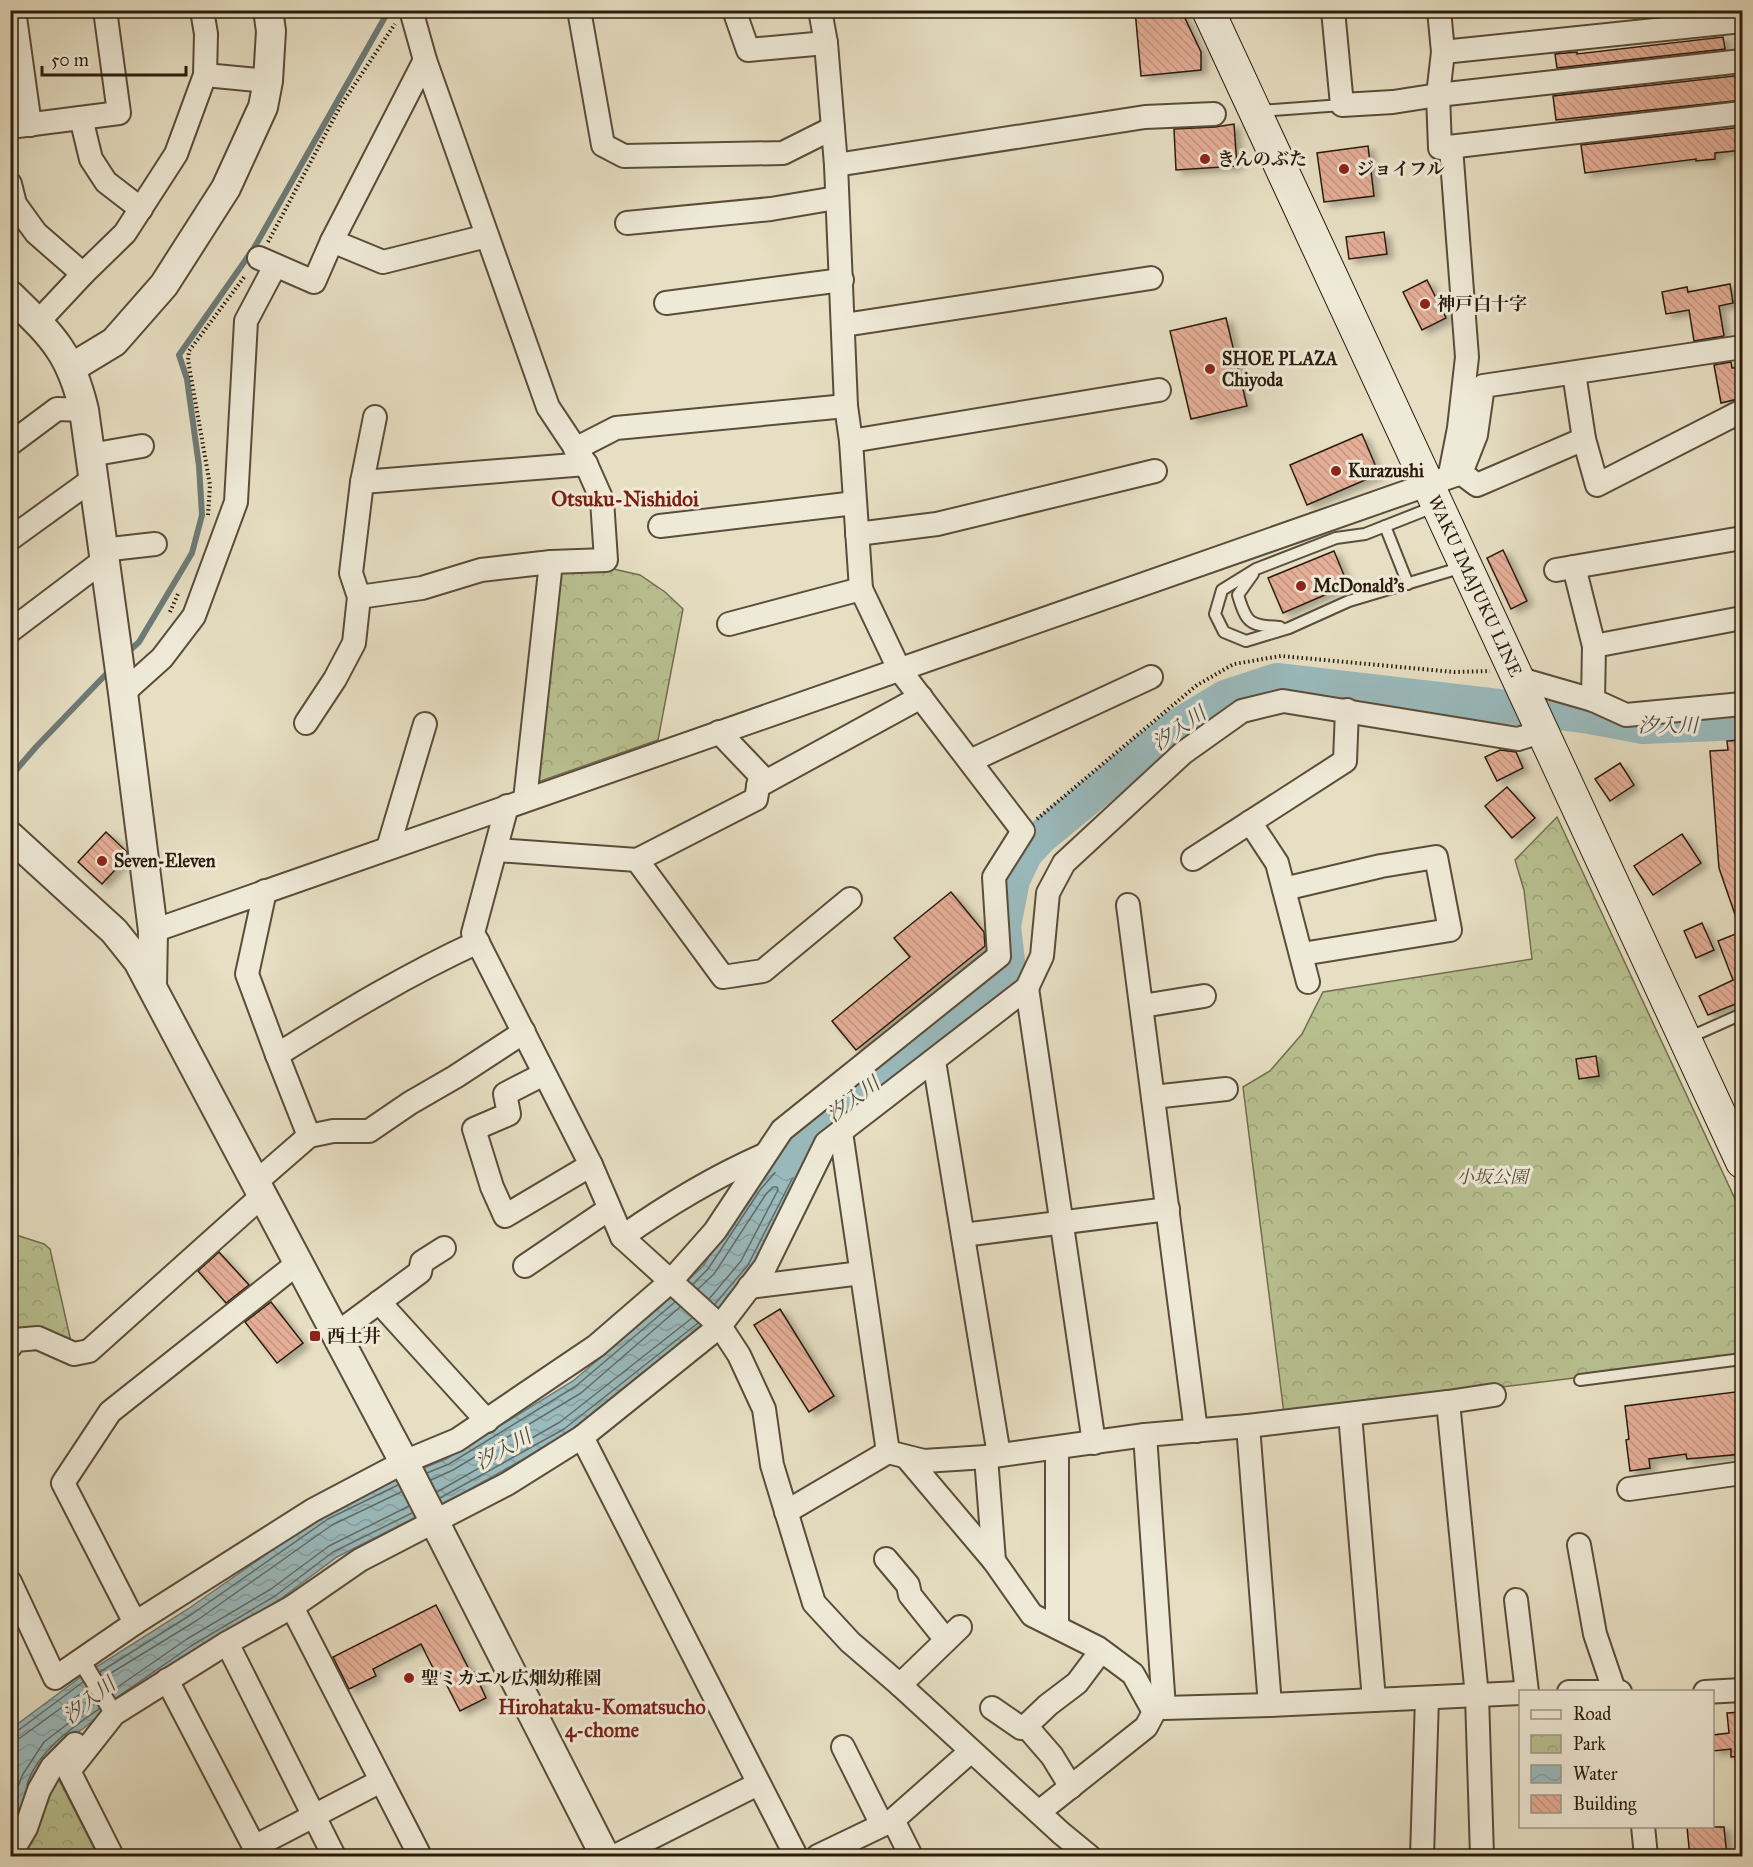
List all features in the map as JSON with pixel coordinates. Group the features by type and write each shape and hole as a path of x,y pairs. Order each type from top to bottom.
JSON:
{"main road":[{"name":"WAKU IMAJUKU LINE","path":"1208,10 1256,111 1444,485 1466,566 1743,1162"}],"street":[{"path":"14,10 20,126 118,113 105,10"},
{"path":"38,322 125,233 176,154 205,75 206,34 202,10"},
{"path":"71,368 114,342 165,285 226,188 263,107 268,81 271,31 268,10"},
{"path":"359,597 422,588 481,570 551,562 606,560 603,501 581,457 548,407 425,60 411,10"},
{"path":"579,10 603,144 624,156 783,153 832,128"},
{"path":"734,10 748,50 826,43"},
{"path":"10,1582 55,1678 135,1623 313,1510 404,1462 457,1440 596,1346 670,1282 715,1231 782,1130 999,956 994,877 1023,831 899,669 861,589 851,441 846,406 836,165 826,43 820,10"},
{"path":"1334,10 1342,105 1393,102 1743,61"},
{"path":"1439,10 1443,52 1438,95 1440,148 1743,113"},
{"path":"1443,52 1743,21"},
{"path":"123,693 162,658 194,616 236,502 246,321 267,262 314,282 332,241 425,60"},
{"path":"205,75 268,81"},
{"path":"836,165 1144,117 1214,114"},
{"path":"81,118 91,159 106,182 141,209"},
{"path":"1444,485 1459,429 1467,357 1451,147"},
{"path":"10,184 15,204 36,233 83,274"},
{"path":"627,223 771,209 836,198"},
{"path":"332,241 383,262 487,236"},
{"path":"844,325 1151,278"},
{"path":"666,303 842,280"},
{"path":"10,295 57,342 71,368 84,410 153,932 152,985"},
{"path":"1444,485 1476,435 1483,386 1743,347"},
{"path":"1574,373 1584,439 1597,485 1743,411"},
{"path":"851,441 1159,390"},
{"path":"362,482 581,457 616,428 846,406"},
{"path":"10,444 57,409 84,410"},
{"path":"306,723 335,679 354,643 359,597 351,573 362,482 375,417"},
{"path":"153,932 899,669 1444,485 1477,485 1584,439"},
{"path":"10,539 91,467 142,446"},
{"path":"857,534 937,524 1155,471"},
{"path":"660,526 855,503"},
{"path":"1593,700 1594,646 1565,568 1743,538"},
{"path":"10,631 103,555 155,544"},
{"path":"551,562 516,803 497,850 474,933 591,1165 622,1237 720,1326 739,1355 764,1409 772,1465 814,1603 850,1642 1089,1857"},
{"path":"729,624 861,589"},
{"path":"1594,646 1743,618"},
{"path":"970,761 1151,677"},
{"path":"1523,686 1593,700 1626,715 1743,704"},
{"path":"758,786 921,697"},
{"path":"10,1855 26,1828 39,1790 52,1767 80,1739 166,1680 292,1607 360,1560 507,1484 582,1437 720,1326 765,1267 826,1143 1027,988 1042,956 1048,892 1064,863 1183,753 1242,711 1283,701 1518,739 1543,731"},
{"path":"1193,859 1344,760 1347,710"},
{"path":"388,848 425,724"},
{"path":"497,850 637,860 756,799 760,775 719,732"},
{"path":"1250,822 1277,863 1308,982"},
{"path":"10,836 120,938 138,961 152,985 404,1462 605,1857"},
{"path":"1284,890 1381,866 1436,857 1450,930 1302,954"},
{"path":"637,860 723,977 763,971 850,899"},
{"path":"265,891 247,974 276,1055 309,1136"},
{"path":"1128,904 1196,1431"},
{"path":"276,1055 347,1011 435,962 478,942"},
{"path":"1027,988 1094,1443"},
{"path":"1142,1006 1204,996"},
{"path":"10,1347 15,1341 38,1338 82,1352 259,1189 309,1136 333,1131 369,1131 524,1032"},
{"path":"934,1061 963,1235 992,1456 994,1562"},
{"path":"544,1074 505,1094 509,1114 474,1129 492,1187 505,1216 591,1165"},
{"path":"1153,1097 1226,1089"},
{"path":"841,1132 861,1273 897,1455 994,1562 1032,1615 1101,1650 1132,1674 1159,1710"},
{"path":"622,1237 662,1209 737,1167 764,1155"},
{"path":"525,1266 609,1209"},
{"path":"963,1235 1168,1209"},
{"path":"336,1334 420,1272 422,1262 444,1248"},
{"path":"135,1623 63,1483 110,1412 298,1263"},
{"path":"749,1287 861,1273"},
{"path":"379,1302 487,1421"},
{"path":"786,1512 897,1455 924,1461 992,1456 1145,1435 1248,1426 1494,1395"},
{"path":"1448,1402 1478,1696 1482,1857"},
{"path":"1350,1414 1374,1700"},
{"path":"1248,1426 1270,1705"},
{"path":"1039,1812 1146,1727 1159,1710 1145,1435"},
{"path":"582,1437 795,1857"},
{"path":"1057,1448 1057,1627"},
{"path":"1629,1489 1743,1473"},
{"path":"1579,1545 1595,1634 1617,1690"},
{"path":"886,1559 908,1585 910,1595 953,1634 900,1685"},
{"path":"1516,1600 1527,1690"},
{"path":"292,1607 420,1857"},
{"path":"227,1643 334,1857"},
{"path":"992,1708 1021,1728 1026,1726 1048,1705 1077,1683 1101,1650"},
{"path":"81,1660 114,1714"},
{"path":"166,1680 256,1852 314,1816 381,1781"},
{"path":"1714,1692 1743,1690"},
{"path":"1159,1710 1519,1693"},
{"path":"1422,1857 1427,1698"},
{"path":"112,1857 69,1771 114,1714"},
{"path":"1026,1726 1052,1756 1071,1787"},
{"path":"843,1746 887,1822 911,1857"},
{"path":"818,1857 887,1822 971,1751"},
{"path":"615,1857 758,1784"},
{"path":"1643,1828 1646,1857"}],"lane":[{"path":"1256,111 1342,105"},
{"path":"1444,485 1385,526 1365,534 1336,538 1256,569 1222,590 1215,614 1224,632 1246,640 1289,628 1350,601 1466,566"},
{"path":"1385,526 1408,584"},
{"path":"1256,569 1238,595 1244,616 1258,625 1289,628"},
{"path":"1686,1039 1743,1014"},
{"path":"1580,1380 1743,1359"}],"green space":[{"path":"609,568 640,575 665,592 683,609 658,740 535,783 560,572"},
{"name":"小坂公園","path":"1557,817 1742,1214 1742,1357 1284,1414 1243,1087 1270,1071 1302,1034 1323,992 1532,959 1524,890 1515,860"},
{"path":"10,1233 44,1244 50,1249 72,1346 11,1332"},
{"path":"54,1770 98,1856 19,1856"}],"water":[{"path":"877,1096 816,1145 753,1269 700,1330 568,1434 465,1492 337,1557 279,1600 194,1651 93,1721 55,1750 11,1838 11,1729 82,1676 188,1609 325,1513 377,1487 446,1459 573,1381 660,1307 703,1266 755,1186 799,1135"}],"building":[{"path":"1135,10 1181,10 1201,52 1201,70 1141,76"},
{"path":"1723,37 1725,49 1557,68 1555,54 1577,52 1577,54"},
{"path":"1743,75 1743,100 1556,120 1553,96"},
{"path":"1234,124 1237,166 1176,170 1174,129"},
{"path":"1743,127 1743,150 1715,153 1715,159 1696,161 1696,159 1585,173 1581,145"},
{"path":"1368,146 1374,196 1324,202 1317,153"},
{"path":"1384,232 1387,254 1349,259 1346,237"},
{"path":"1427,280 1446,318 1422,330 1403,292"},
{"path":"1730,284 1733,303 1719,306 1724,336 1694,341 1689,310 1666,314 1662,292 1687,287 1688,292"},
{"path":"1226,318 1247,406 1191,419 1170,331"},
{"path":"1731,362 1732,368 1737,368 1742,398 1721,403 1714,365"},
{"path":"1362,434 1379,474 1307,505 1290,465"},
{"path":"1503,550 1527,601 1511,609 1487,558"},
{"path":"1334,551 1348,585 1283,613 1268,578"},
{"path":"1743,740 1743,928 1740,929 1719,868 1710,751 1728,750 1727,741"},
{"path":"1500,750 1516,752 1523,768 1497,781 1485,757"},
{"path":"1620,763 1634,785 1610,801 1595,779"},
{"path":"1507,787 1535,818 1512,838 1485,806"},
{"path":"106,832 126,851 127,857 102,884 78,862"},
{"path":"1682,834 1701,863 1653,895 1634,866"},
{"path":"951,892 984,932 985,946 856,1050 832,1021 910,957 894,938"},
{"path":"1702,923 1714,950 1696,958 1684,931"},
{"path":"1743,931 1743,1001 1708,1015 1699,996 1733,980 1718,941"},
{"path":"1596,1056 1599,1076 1579,1079 1576,1059"},
{"path":"219,1252 249,1285 226,1303 198,1271"},
{"path":"271,1302 303,1343 277,1363 245,1322"},
{"path":"780,1309 834,1396 809,1412 754,1325"},
{"path":"1743,1391 1743,1454 1687,1459 1686,1454 1649,1459 1650,1468 1630,1471 1625,1406"},
{"path":"436,1605 486,1698 460,1711 439,1670 435,1672 421,1644 373,1669 376,1676 349,1689 333,1657"},
{"path":"1743,1712 1743,1756 1731,1757 1731,1749 1714,1751 1714,1735 1729,1733 1727,1713"},
{"path":"1724,1827 1727,1857 1690,1857 1687,1828"}],"waterway":[{"path":"127,653 139,642 192,553 202,515 199,466 187,379 179,355 254,248 389,10"},
{"path":"10,777 111,669"},
{"name":"汐入川","path":"788,1161 822,1122 993,995 1005,976 1008,961 1004,926 1013,880 1026,853 1041,837 1175,727 1225,697 1277,680 1584,716 1643,727 1742,723"},
{"path":"10,1029 16,1153 10,1177"}],"place":[{"name":"きんのぶた","path":"1205,159"},
{"name":"ジョイフル","path":"1344,169"},
{"name":"神戸白十字","path":"1425,304"},
{"name":"SHOE PLAZA Chiyoda","path":"1210,369"},
{"name":"Kurazushi","path":"1336,471"},
{"name":"McDonald's","path":"1301,586"},
{"name":"Seven-Eleven","path":"102,861"},
{"name":"西土井","path":"315,1336"},
{"name":"聖ミカエル広畑幼稚園","path":"409,1678"}],"district":[{"name":"Otsuku-Nishidoi","path":"625,499"},
{"name":"Hirohataku-Komatsucho 4-chome","path":"602,1718"}]}
